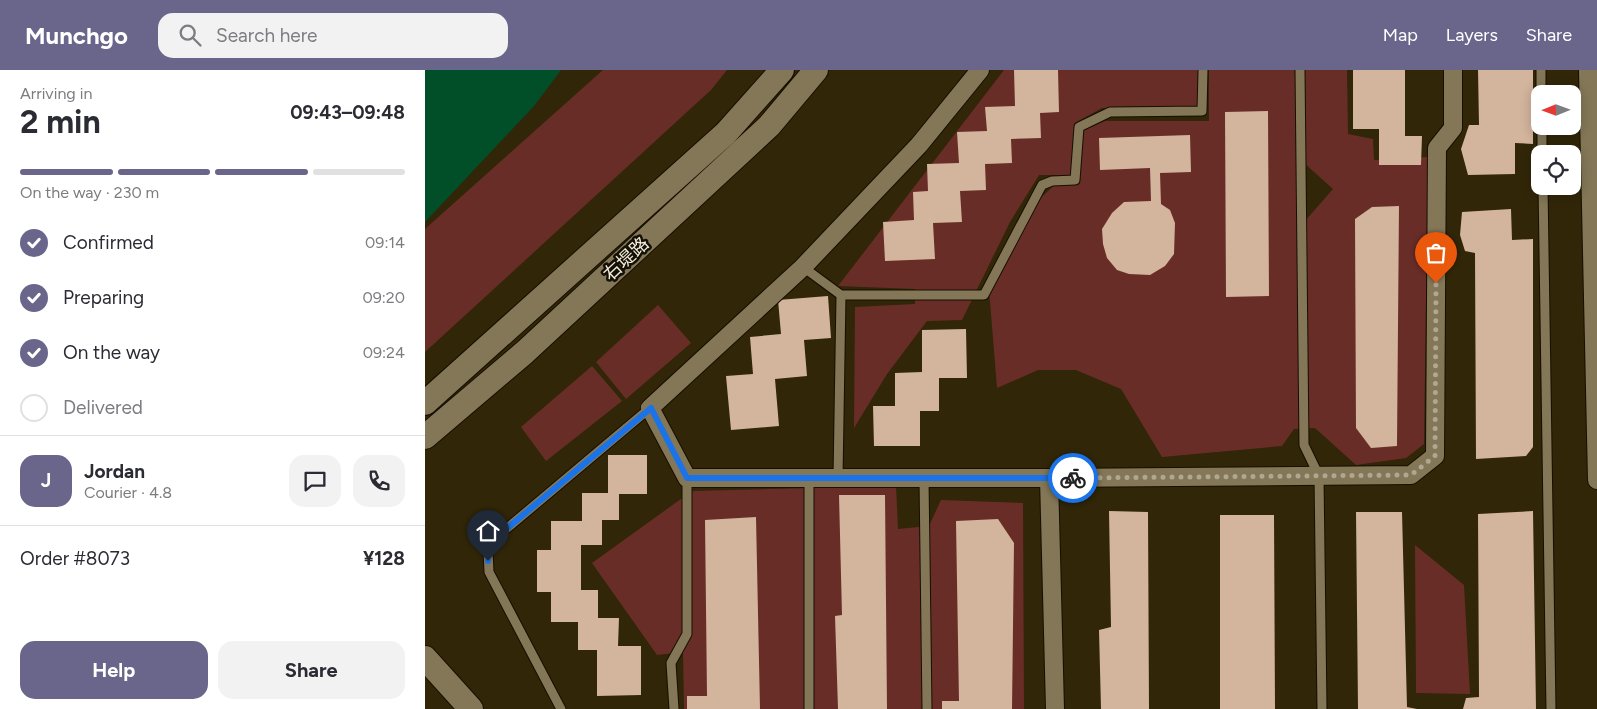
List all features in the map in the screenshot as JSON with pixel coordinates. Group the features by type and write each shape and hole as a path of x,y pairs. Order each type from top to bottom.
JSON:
{"main road":[{"name":"右堤路","path":"425,403 726,133 782,70"},
{"name":"右堤路","path":"425,437 525,352 769,126 816,70"},
{"path":"425,658 471,709"}],"street":[{"path":"980,70 919,145 803,267 651,408 687,478 1411,475 1435,456 1437,148 1453,128 1453,70"},
{"path":"1588,70 1597,480"},
{"path":"1049,478 1055,709"}],"lane":[{"path":"803,267 841,295 984,295 1042,185 1052,181 1075,180 1079,127 1110,112 1202,111 1203,70"},
{"path":"1300,70 1304,445 1319,476 1322,709"},
{"path":"1541,70 1541,85"},
{"path":"1543,195 1551,709"},
{"path":"838,478 841,295"},
{"path":"561,709 489,572 488,550 505,530 651,408"},
{"path":"674,709 671,663 687,634 687,478"},
{"path":"809,478 809,709"},
{"path":"924,478 927,709"}],"shaded area":[{"path":"425,70 561,70 534,106 425,222"},
{"path":"603,70 727,70 711,90 425,352 425,229"},
{"path":"1004,70 1199,70 1199,108 1102,108 1075,123 1072,175 1039,175 1010,222 962,320 927,321 887,374 854,428 855,307 915,304 915,289 838,286"},
{"path":"1209,70 1296,70 1298,229 1333,189 1303,162 1304,70 1347,70 1348,134 1373,139 1374,160 1428,157 1424,444 1406,458 1356,465 1315,428 1294,429 1282,446 1162,457 1121,389 1076,370 1038,370 997,388 989,289 1035,203 1058,182 1079,183 1082,131 1105,121 1209,121"},
{"path":"658,305 691,343 626,399 596,362"},
{"path":"592,366 622,401 546,461 521,427"},
{"path":"896,486 898,529 929,526 941,500 1023,503 1024,709 684,709 683,652 657,655 592,563 692,491"},
{"path":"1415,545 1464,585 1470,694 1416,693"}],"building":[{"path":"1014,70 1058,70 1059,112 1040,113 1041,138 1011,139 1012,163 985,164 986,190 960,191 962,222 933,223 935,259 885,261 883,222 914,220 913,192 928,191 927,164 959,163 957,132 987,131 985,107 1015,106"},
{"path":"1353,70 1405,70 1405,136 1422,136 1421,165 1379,165 1379,129 1353,129"},
{"path":"1478,70 1533,70 1533,85 1531,85 1531,135 1533,135 1533,144 1515,143 1515,174 1468,175 1461,149 1469,125 1479,125"},
{"path":"1268,111 1269,296 1226,297 1225,112"},
{"path":"1190,135 1191,172 1160,173 1161,204 1170,210 1175,223 1174,254 1165,266 1150,275 1129,274 1117,270 1107,258 1103,244 1102,229 1112,213 1124,202 1151,201 1150,168 1100,170 1099,138"},
{"path":"1399,206 1397,446 1371,448 1356,428 1355,219 1372,207"},
{"path":"1511,209 1512,240 1533,239 1533,447 1526,456 1476,459 1475,253 1465,251 1460,235 1462,212"},
{"path":"828,296 831,338 804,340 807,376 775,379 779,426 731,430 726,376 753,374 750,337 781,334 778,300"},
{"path":"966,329 967,378 939,378 939,411 920,411 920,446 874,446 873,406 895,406 895,373 922,372 922,330"},
{"path":"608,455 647,455 647,494 619,494 619,520 602,520 602,545 581,545 581,590 598,590 598,618 619,618 618,646 641,646 641,695 597,696 597,650 578,650 578,622 551,622 551,592 537,592 537,550 551,550 551,521 582,521 582,493 608,493"},
{"path":"839,495 885,495 887,709 838,709 835,616 842,615"},
{"path":"1109,511 1148,512 1149,709 1101,709 1099,630 1111,627"},
{"path":"1533,511 1536,709 1463,709 1466,698 1479,697 1478,514"},
{"path":"1356,512 1402,512 1407,707 1417,709 1358,709"},
{"path":"1220,515 1274,515 1275,709 1220,709"},
{"path":"756,517 760,709 687,709 687,696 707,696 705,520"},
{"path":"998,519 1014,543 1012,709 942,709 942,701 959,701 956,521"}],"way so far":[{"path":"1073,478 1411,475 1435,456 1436,283"}],"route":[{"path":"488,561 488,550 505,530 651,408 687,478 1073,478"}]}
